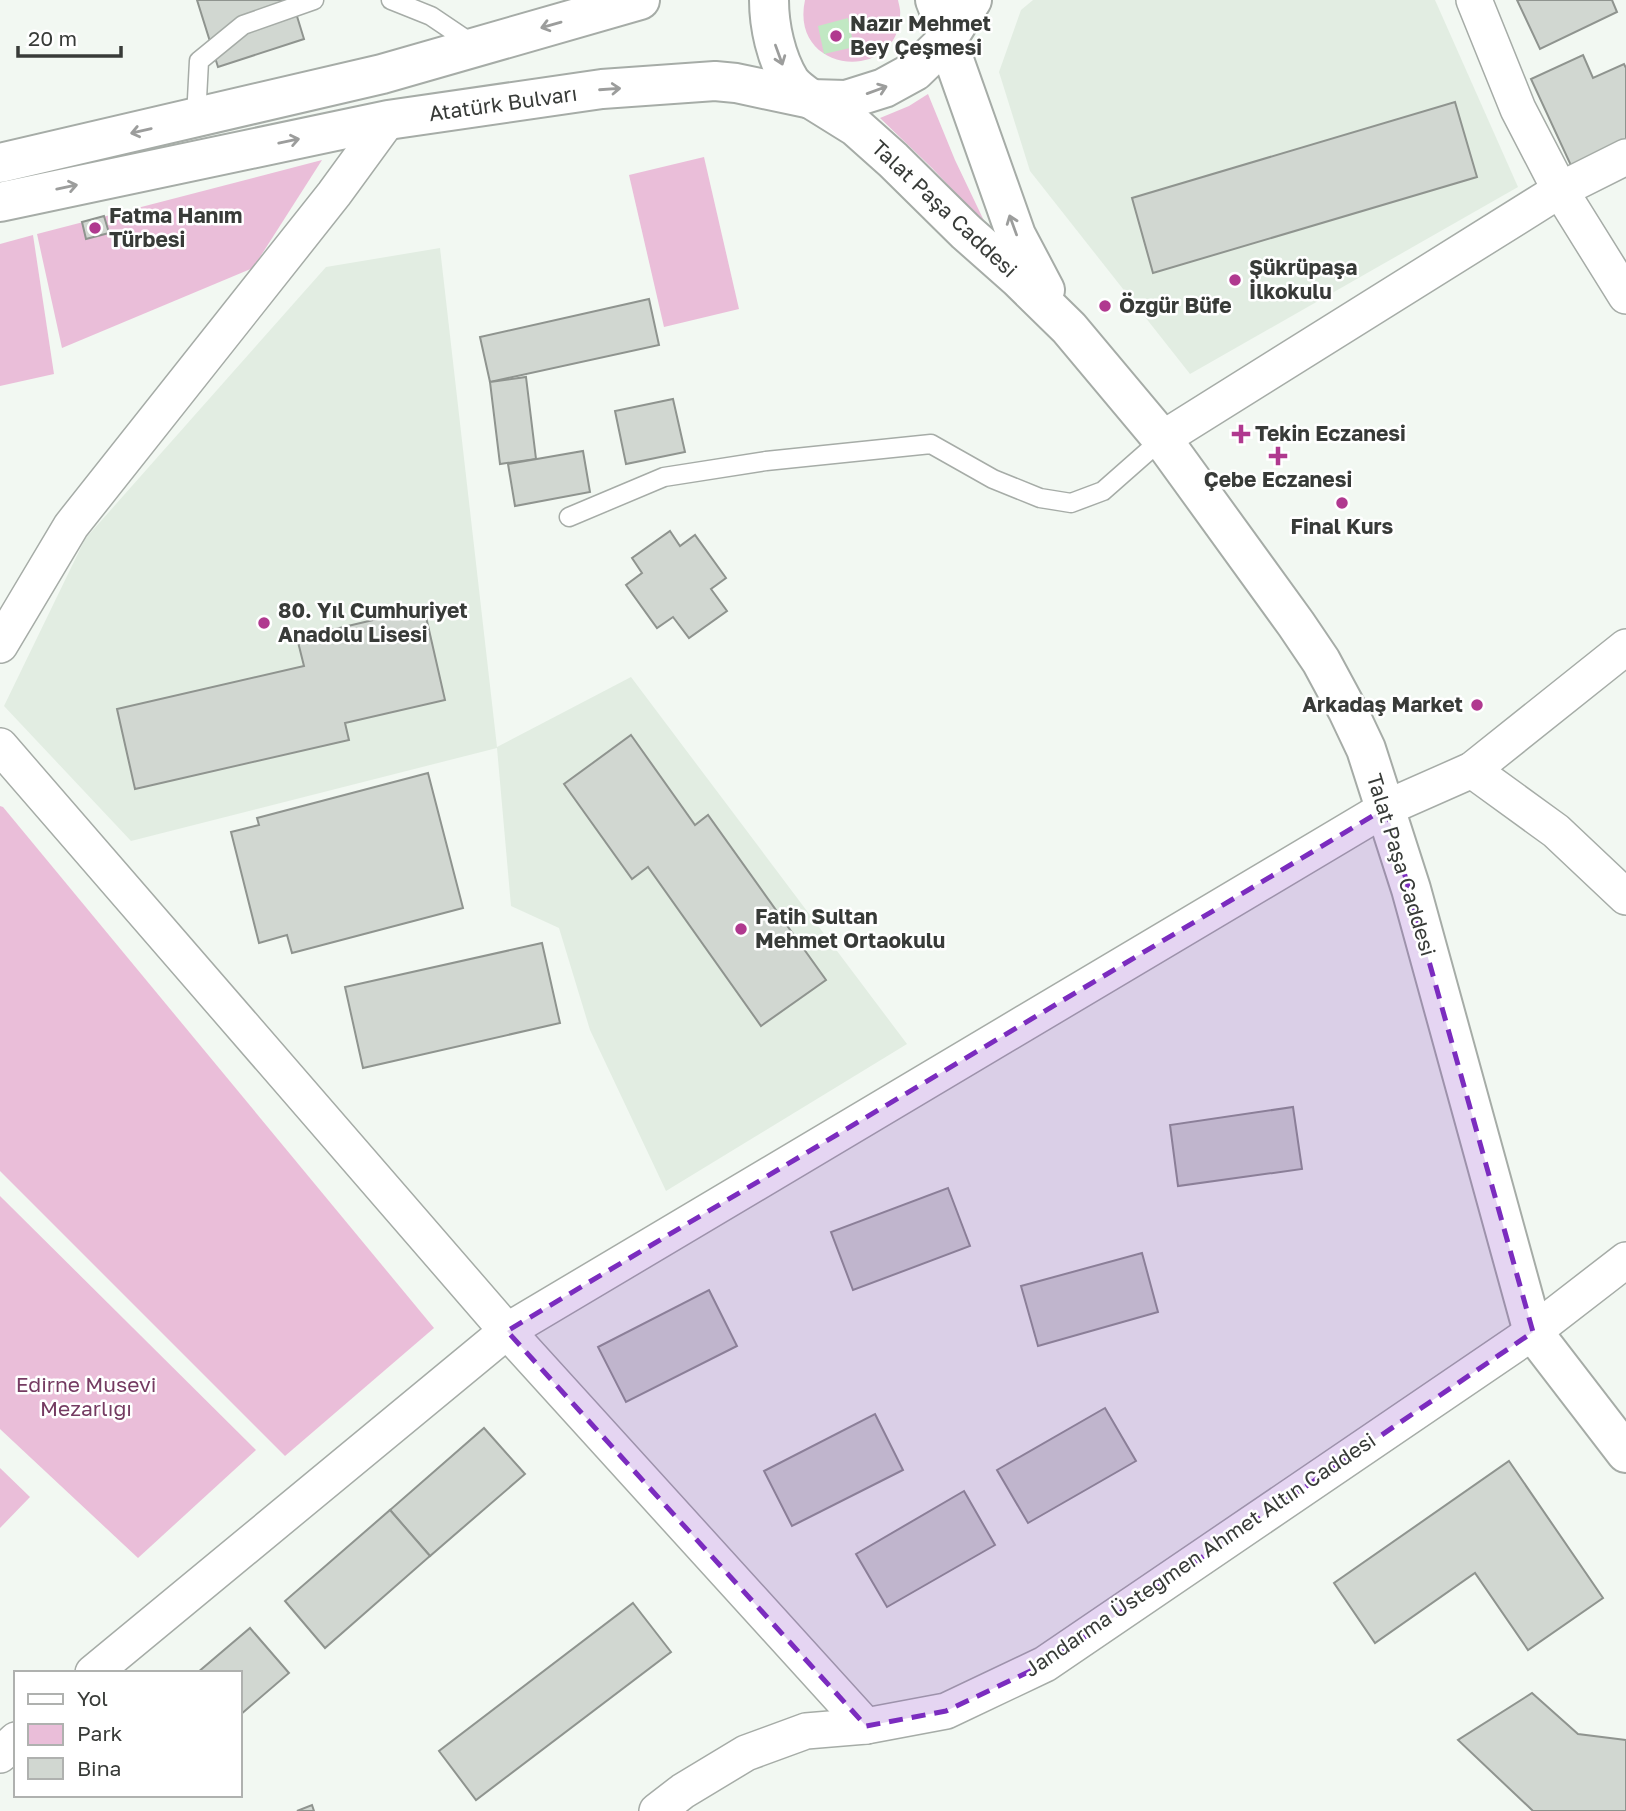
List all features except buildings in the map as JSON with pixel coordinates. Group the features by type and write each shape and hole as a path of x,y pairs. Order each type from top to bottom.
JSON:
{"main road":[{"path":"0,163 382,74 640,0"},
{"path":"769,0 775,44 784,68 792,83 811,100"},
{"name":"Talat Paşa Caddesi","path":"935,0 1016,235 1069,328"},
{"name":"Atatürk Bulvarı","path":"0,202 388,120 602,89 715,81 736,83 811,100 846,100 884,88 915,71 947,40 972,0"},
{"name":"Talat Paşa Caddesi","path":"811,100 856,127 1069,328 1162,439 1321,661 1362,740 1386,808 1411,889 1533,1332 1626,1453"}],"street":[{"path":"1474,0 1518,109 1560,190 1626,296"},
{"path":"0,645 71,526 334,194 388,120"},
{"path":"1162,439 1560,190 1626,157"},
{"path":"95,1671 507,1331 1386,808 1472,770 1626,647"},
{"path":"0,746 507,1331 866,1726"},
{"path":"1472,770 1556,831 1626,897"},
{"name":"Jandarma Üsteğmen Ahmet Altın Caddesi","path":"657,1811 683,1791 746,1754 806,1731 866,1726 946,1711 1045,1664 1533,1332 1626,1260"},
{"path":"0,1755 14,1742"}],"lane":[{"path":"196,118 200,61 243,25 314,0"},
{"path":"391,0 421,5 431,16 477,47"},
{"path":"569,517 664,477 766,461 931,444 993,479 1041,498 1071,503 1103,491 1162,439"}],"highlighted area":[{"path":"1386,808 1533,1332 1045,1664 946,1711 866,1726 507,1331"}],"shaded area":[{"name":"Şükrüpaşa İlkokulu","path":"1033,0 1435,0 1518,187 1190,374 1030,171 999,72 1021,10"},
{"name":"Nazır Mehmet Bey Çeşmesi","path":"848,18 854,47 824,54 818,26"},
{"name":"80. Yıl Cumhuriyet Anadolu Lisesi","path":"440,248 497,747 631,677 907,1044 666,1191 590,1030 559,928 511,906 497,748 131,841 4,706 85,539 326,267"}],"green space":[{"path":"805,0 898,0 900,14 894,38 882,53 864,60 845,61 827,56 813,43 804,25"},
{"path":"928,94 986,225 880,118 909,106"},
{"path":"704,157 739,309 664,327 629,175"},
{"path":"322,160 253,268 62,348 37,234"},
{"path":"33,235 54,374 0,386 0,244"},
{"path":"0,806 434,1328 285,1456 0,1171"},
{"name":"Edirne Musevi Mezarlığı","path":"0,1196 256,1450 138,1558 0,1429"},
{"path":"0,1468 30,1497 0,1528"}],"place":[{"name":"Nazır Mehmet Bey Çeşmesi","path":"836,36"},
{"name":"Fatma Hanım Türbesi","path":"95,228"},
{"name":"Şükrüpaşa İlkokulu","path":"1235,280"},
{"name":"Özgür Büfe","path":"1105,306"},
{"name":"Tekin Eczanesi","path":"1241,434"},
{"name":"Çebe Eczanesi","path":"1278,456"},
{"name":"Final Kurs","path":"1342,503"},
{"name":"80. Yıl Cumhuriyet Anadolu Lisesi","path":"264,623"},
{"name":"Arkadaş Market","path":"1477,705"},
{"name":"Fatih Sultan Mehmet Ortaokulu","path":"741,929"}]}
